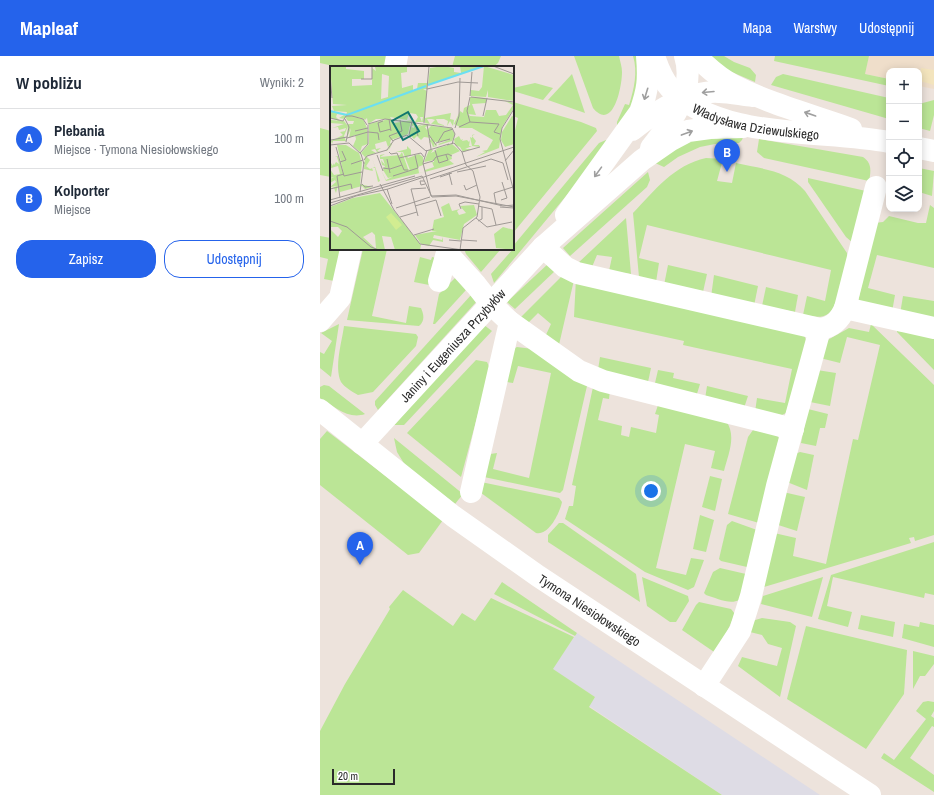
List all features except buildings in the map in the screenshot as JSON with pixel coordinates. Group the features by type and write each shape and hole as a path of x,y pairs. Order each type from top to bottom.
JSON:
{"street":[{"path":"395,66 397,56"},
{"name":"Janiny i Eugeniusza Przybyłów","path":"362,444 543,247 640,112 647,92 649,76 647,56"},
{"name":"Władysława Dziewulskiego","path":"654,56 662,77 670,88 683,100 706,113 725,121 754,127 886,141"},
{"name":"Janiny i Eugeniusza Przybyłów","path":"642,160 673,119 683,100 687,79 685,56"},
{"name":"Władysława Dziewulskiego","path":"696,56 710,69 732,84 760,97 886,140"},
{"name":"Janiny i Eugeniusza Przybyłów","path":"621,140 650,116 701,93 718,92 760,97"},
{"name":"Janiny i Eugeniusza Przybyłów","path":"543,247 642,160 671,140 688,132 710,128 754,127"},
{"path":"922,149 934,151"},
{"path":"543,247 565,267 577,273 820,329 834,324 842,315 845,308 876,187"},
{"path":"320,321 340,298 351,250"},
{"path":"448,251 491,304 510,322 579,371 598,378 793,428"},
{"path":"439,281 448,251"},
{"path":"845,308 934,328"},
{"path":"471,492 510,322"},
{"path":"704,686 740,631 751,596 777,486 820,329"},
{"name":"Tymona Niesiołowskiego","path":"320,410 453,516 538,576 870,795"}],"shaded area":[{"path":"869,56 934,56 934,89 922,87 922,68 886,68 886,78 865,74"},
{"path":"577,633 820,795 722,795 589,706 595,697 552,669"}],"green space":[{"path":"320,56 390,56 387,66 334,66 320,63"},
{"path":"455,56 501,56 498,63 494,66 452,66"},
{"path":"574,56 619,56 622,79 615,105 606,115 600,114 593,108"},
{"path":"633,56 638,56 639,94 621,131 617,126 617,122 625,104 629,105 634,87 635,68"},
{"path":"711,56 724,56 734,62 750,68 756,75 755,82 727,70"},
{"path":"775,56 869,56 865,74 886,78 886,85 774,61"},
{"path":"572,74 585,113 548,100"},
{"path":"783,74 886,97 886,118 771,85 776,77"},
{"path":"535,83 553,88 543,100 514,91 514,88"},
{"path":"934,100 934,115 930,131 922,129 922,103"},
{"path":"514,102 581,122 596,128 597,131 514,232 514,135 518,118 514,116"},
{"path":"320,128 330,131 330,177 320,175"},
{"path":"744,134 739,143 715,144 700,147 678,157 664,167 655,163 681,143 698,138"},
{"path":"759,139 863,157 868,162 870,168 869,181 764,158 757,152"},
{"path":"606,140 610,143 494,283 491,274 512,250 514,250 514,245 599,143"},
{"path":"706,158 723,159 717,181 732,183 736,163 782,174 798,184 805,191 847,253 847,267 843,286 836,303 828,314 819,317 803,315 807,296 825,301 831,270 647,225 639,258 659,263 656,282 639,277 633,213 657,187 675,172 695,161"},
{"path":"922,169 934,171 932,196 922,193"},
{"path":"648,172 650,180 647,187 570,256 563,248"},
{"path":"808,178 866,191 853,243 846,237 808,182"},
{"path":"930,205 934,208 934,268 877,255 868,288 895,295 892,312 858,302 874,223 883,222 889,216 918,223 926,223"},
{"path":"626,218 631,274 609,271 612,257 597,255 592,267 577,264"},
{"path":"320,236 330,238 330,250 345,250 339,282 324,279 328,259 320,257"},
{"path":"363,250 387,250 372,316 406,323 409,306 421,308 423,313 422,322 419,326 347,320"},
{"path":"464,250 500,250 481,272"},
{"path":"420,257 431,260 432,257 440,259 429,285 414,282"},
{"path":"549,263 556,270 515,309 507,302"},
{"path":"668,265 707,274 703,292 664,285"},
{"path":"714,275 758,286 754,306 711,297"},
{"path":"562,276 574,280 558,349 544,339 551,324 538,313 527,324 521,317"},
{"path":"456,277 466,290 435,324 433,324 439,294"},
{"path":"576,278 803,333 807,342 786,413 780,416 755,412 757,398 785,403 792,369 683,345 684,341 574,317"},
{"path":"766,287 798,295 795,312 762,306"},
{"path":"472,294 478,300 378,410 375,405 375,401"},
{"path":"903,296 934,301 934,322 900,314"},
{"path":"339,324 331,377 320,368 320,352 324,354 332,341 321,333"},
{"path":"871,324 934,385 934,535 915,541 914,537 909,538 911,543 764,587 774,533 796,538 793,556 826,564 853,439 858,440 880,345 847,337 840,363 820,358 824,342 849,328 869,332"},
{"path":"484,325 492,331 404,425 394,425"},
{"path":"344,326 416,334 418,337 416,346 373,392 358,395 342,384 339,376 338,361"},
{"path":"897,332 934,335 934,370"},
{"path":"517,347 533,349 587,386 563,490 560,493 484,477 484,455 497,453 493,469 529,478 551,373 518,366 513,383 500,381 511,350"},
{"path":"600,357 651,368 648,382 598,370"},
{"path":"476,360 487,362 490,369 461,477 407,433"},
{"path":"658,370 674,373 673,378 700,384 696,397 655,383"},
{"path":"817,370 836,373 830,406 810,402"},
{"path":"324,385 329,386 365,414 347,414 320,398 320,387"},
{"path":"707,386 748,396 744,408 705,399"},
{"path":"593,387 610,389 609,399 603,398 598,420 622,426 621,435 629,437 631,427 656,433 659,415 655,414 659,402 726,421 729,427 731,433 731,446 724,471 711,468 715,451 685,444 656,568 686,575 691,558 704,560 694,587 688,590 645,572 565,519 569,506 573,506 576,486 572,485"},
{"path":"808,409 828,414 825,428 820,428 816,446 801,443"},
{"path":"753,430 776,434 779,438 759,523 728,514 748,437"},
{"path":"327,431 443,520 419,553 408,555 320,485 320,439"},
{"path":"394,438 463,494 455,504 405,465 397,452"},
{"path":"800,452 814,455 807,490 787,482 795,454"},
{"path":"710,476 722,479 715,511 702,507"},
{"path":"481,482 559,498 562,502 561,506 549,527 541,533 536,533 477,490"},
{"path":"783,492 805,497 797,531 775,524"},
{"path":"700,515 714,520 706,552 693,549"},
{"path":"732,521 757,530 747,567 721,561 719,559 727,525"},
{"path":"559,523 563,523 636,574 640,602 548,542 548,535"},
{"path":"934,542 934,595 925,593 924,598 833,577 827,606 852,612 848,627 818,619 831,575"},
{"path":"720,568 746,574 739,600 731,602 706,595 704,593 713,572"},
{"path":"642,577 688,596 689,601 676,622 670,622 647,606"},
{"path":"823,577 812,617 761,604 763,596"},
{"path":"502,582 577,633 575,636 494,594"},
{"path":"403,590 453,626 462,613 475,621 491,598 574,637 553,669 595,697 589,707 722,795 320,795 320,731 345,684 390,609 389,607"},
{"path":"699,602 731,609 735,614 717,654 682,630"},
{"path":"861,615 895,622 893,637 858,629"},
{"path":"762,618 790,622 796,626 780,697 738,666 742,657 777,666 782,648 768,644 762,635 750,632 752,621"},
{"path":"920,622 934,625 934,647 902,638 904,624 919,627"},
{"path":"806,626 907,650 904,694 866,749 787,699"},
{"path":"913,651 934,656 934,664 925,676 920,676 913,689"},
{"path":"923,702 934,702 934,711 931,716 934,718 934,727 932,726 910,758 934,775 934,792 881,758 884,753 894,760 926,719 916,711"}],"sand":[{"path":"922,68 934,70 934,85 922,82"}],"place":[{"name":"Kolporter","path":"727,172"},
{"name":"Plebania","path":"360,565"}]}
